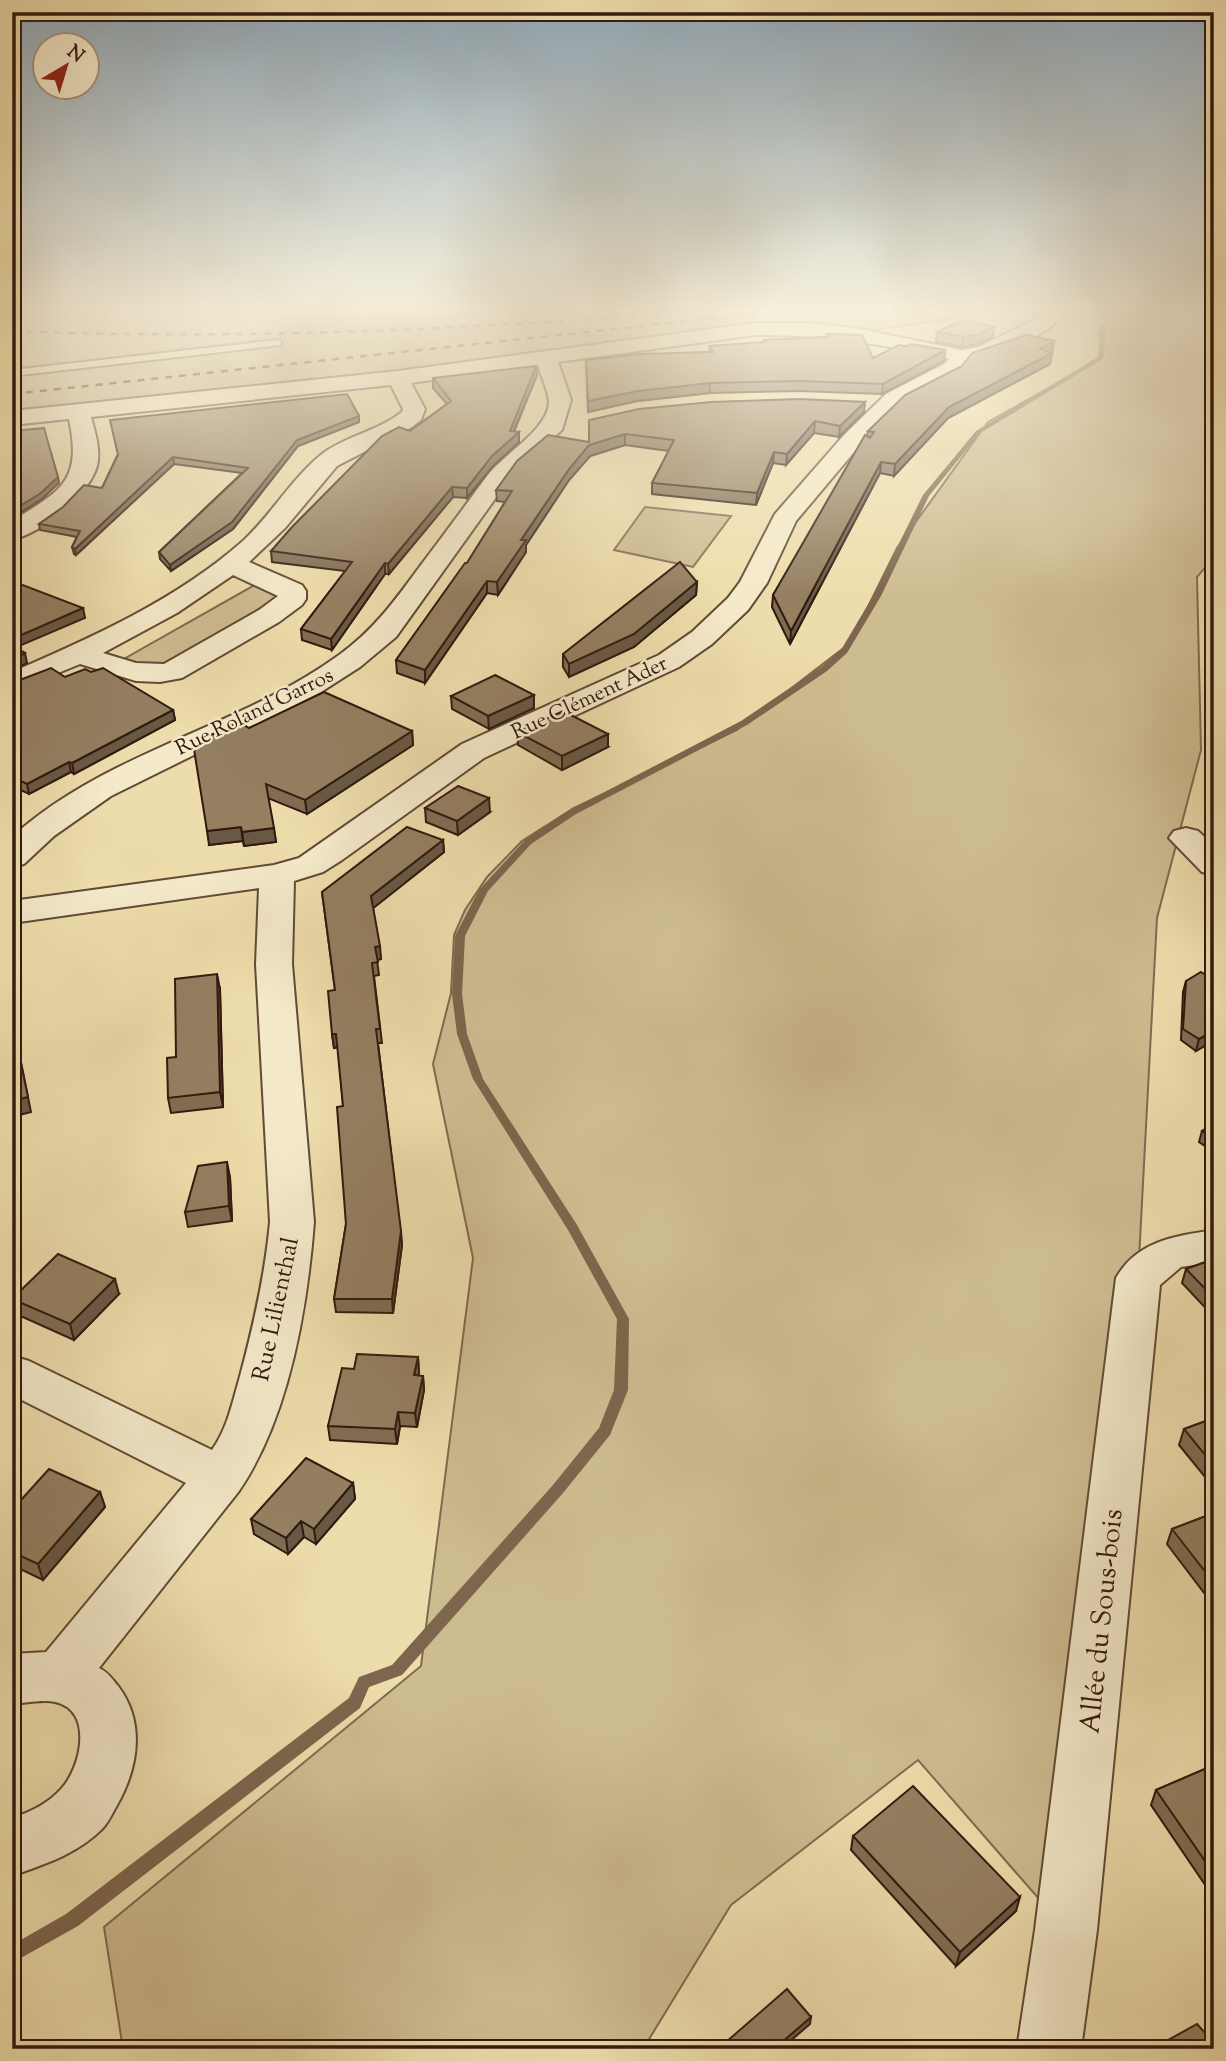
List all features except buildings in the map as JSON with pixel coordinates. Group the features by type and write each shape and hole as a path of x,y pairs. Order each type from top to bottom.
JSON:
{"street":[{"path":"12,418 155,403"},
{"path":"12,683 79,654 170,606 230,564 275,524 316,473 334,456 398,426 413,415 411,403"},
{"name":"Rue Roland Garros","path":"12,857 45,827 102,787 160,757 299,694 368,648 386,631 507,467 562,427 560,403"},
{"path":"875,403 888,404"},
{"name":"Rue Clément Ader","path":"12,912 276,875 311,865 473,751 669,662 702,638 732,610 753,583 793,506 888,404"},
{"path":"12,532 61,497 80,477 86,457 79,411"},
{"path":"79,654 132,671 159,674 172,672 269,616 292,599 292,591 230,564"},
{"path":"1186,838 1214,865"},
{"name":"Rue Lilienthal","path":"36,1678 221,1478 239,1451 251,1424 274,1335 289,1257 292,1222 274,964 276,875"},
{"name":"Allée du Sous-bois","path":"1049,2049 1066,1930 1138,1278 1169,1254 1214,1246"},
{"path":"12,1374 221,1478"},
{"name":"Rue Lilienthal","path":"12,1847 27,1844 58,1829 85,1806 104,1777 111,1748 109,1720 98,1701 81,1686 36,1678"}],"shaded area":[{"path":"12,403 144,403 12,419"},
{"path":"1021,403 1214,403 1214,557 1197,577 1201,750 1157,918 1138,1278 1066,1930 918,1760 731,1905 643,2049 123,2049 104,1927 421,1666 473,1258 433,1064 451,993 454,935 465,910 487,877 522,841 574,808 737,730 850,643 897,548 988,422"},
{"path":"645,507 731,516 693,567 614,550"},
{"path":"260,582 286,596 157,672 122,660"}],"waterway":[{"path":"12,1955 72,1920 355,1703 364,1682 397,1670 558,1489 605,1431 621,1390 623,1319 573,1228 478,1079 462,1034 457,994 460,936 484,890 528,842 573,812 744,723 824,669 844,651 877,596 926,495 978,432 1026,403"}]}
